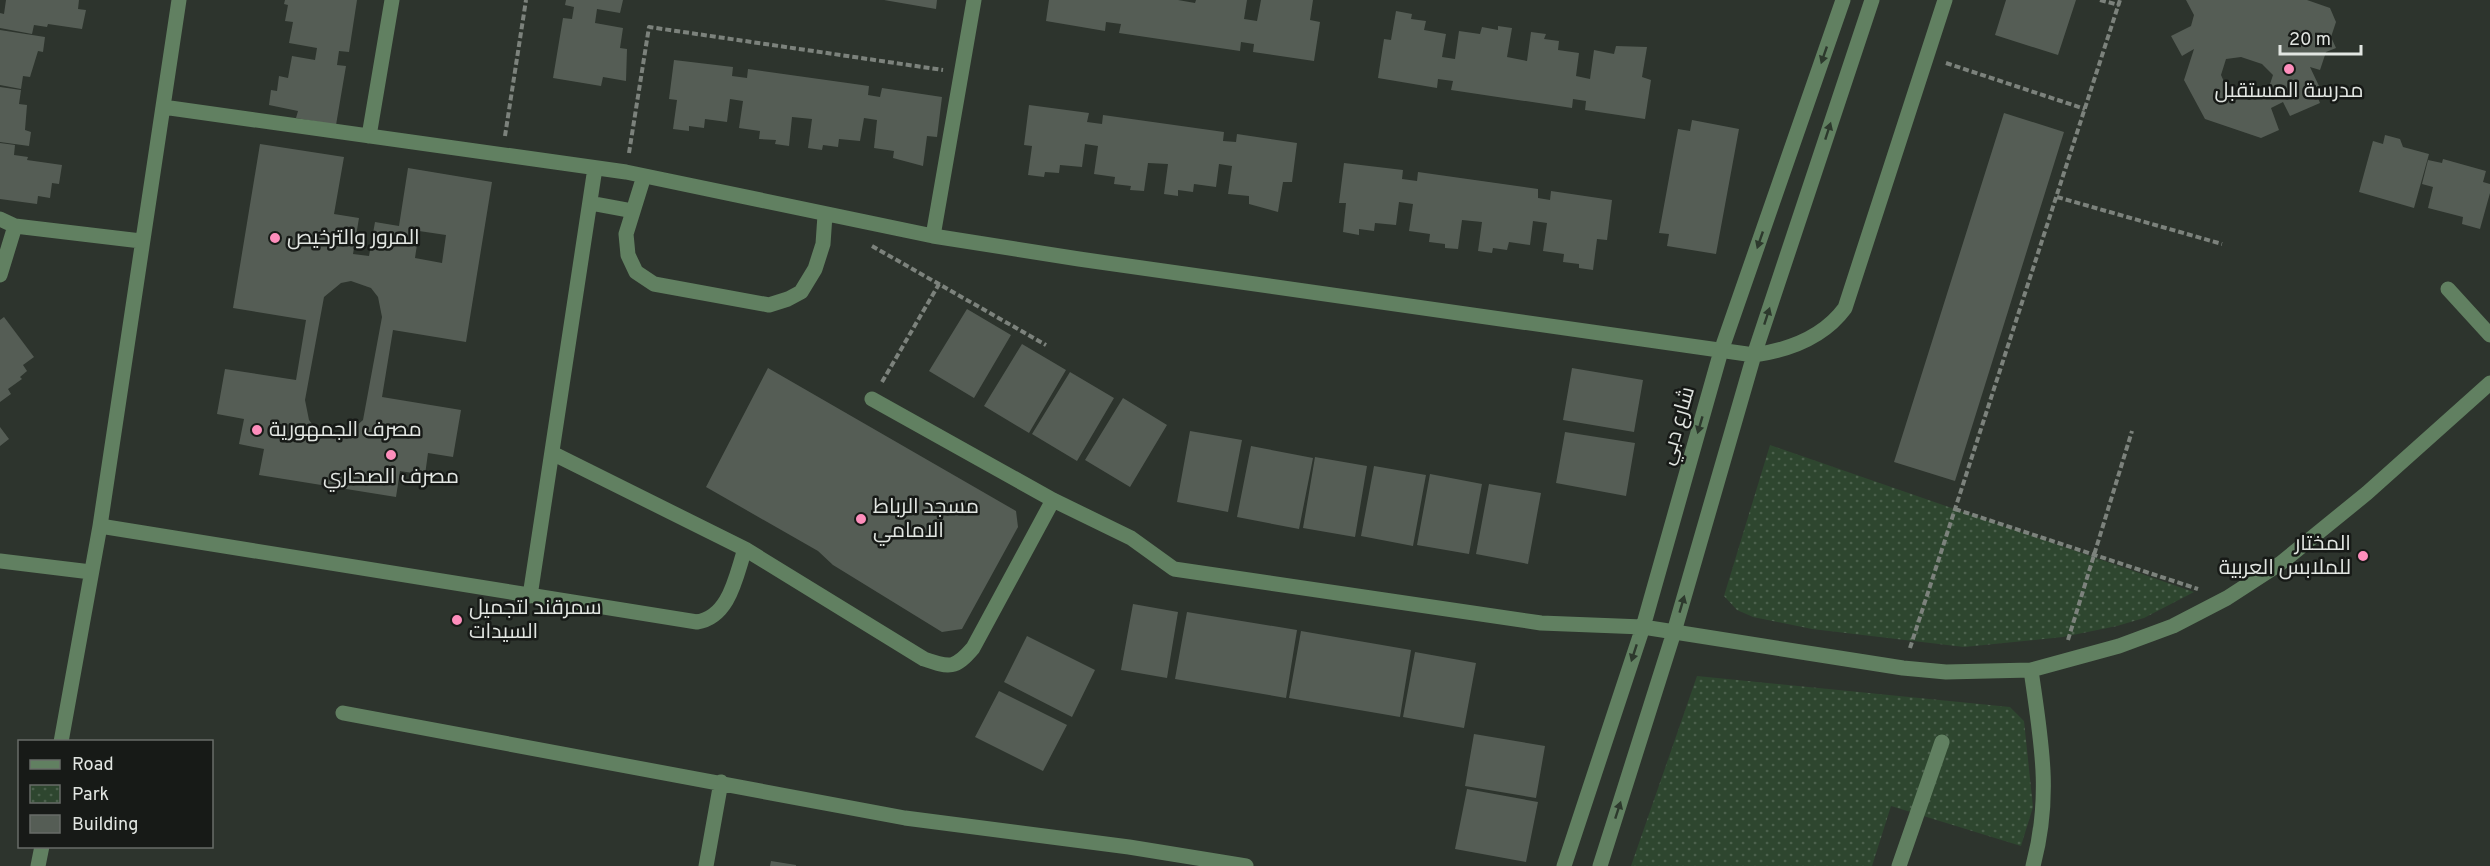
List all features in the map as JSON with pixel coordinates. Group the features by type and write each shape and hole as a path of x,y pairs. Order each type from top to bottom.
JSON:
{"street":[{"path":"61,740 100,526 179,0"},
{"path":"369,136 392,0"},
{"path":"933,236 974,0"},
{"name":"شارع دبي","path":"1564,866 1643,627 1721,351 1843,0"},
{"path":"1600,866 1674,632 1754,355 1872,0"},
{"path":"163,106 626,172 933,236 1754,355 1791,347 1808,340 1836,320 1845,308 1946,0"},
{"path":"530,596 595,168"},
{"path":"644,176 626,234 628,255 636,272 654,284 769,305 801,292 809,282 823,244 825,214"},
{"path":"590,203 633,211"},
{"path":"0,219 15,226 141,241"},
{"path":"0,275 15,226"},
{"path":"2448,289 2490,335"},
{"path":"872,399 1053,501 1131,537 1174,569 1541,623 1643,627 1903,668 1946,672 2031,670 2060,664 2173,626 2227,598 2281,563 2358,500 2490,383"},
{"path":"552,453 745,549 924,659 946,667 961,663 974,648 1053,501"},
{"path":"100,526 697,622 707,620 721,610 745,549"},
{"path":"0,561 91,572"},
{"path":"2031,670 2045,773 2041,838 2033,866"},
{"path":"343,713 905,818 1129,847 1246,866"},
{"path":"1899,866 1942,742"},
{"path":"706,866 721,782"},
{"path":"39,866 42,848"}],"path":[{"path":"502,155 526,0"},
{"path":"1903,668 2119,3 2100,0"},
{"path":"626,172 649,27 961,73"},
{"path":"1927,57 2085,109"},
{"path":"2057,197 2222,244"},
{"path":"863,241 1047,345"},
{"path":"872,399 939,284"},
{"path":"2060,664 2132,431"},
{"path":"1955,509 2227,598"}],"green space":[{"path":"1770,445 2194,592 2144,618 2117,626 2063,637 1964,647 1812,629 1753,617 1737,610 1724,596"},
{"path":"1697,676 2010,707 2024,721 2033,807 2021,846 1891,806 1872,866 1631,866"}],"building":[{"path":"6,0 79,0 78,9 86,10 82,29 48,24 47,27 34,25 32,34 0,28 0,13 4,14"},
{"path":"285,0 357,0 349,52 339,51 337,65 346,66 336,125 296,118 298,111 269,105 271,90 277,91 279,76 288,78 292,56 315,60 317,48 289,43 293,22 285,21 288,5 284,4"},
{"path":"566,0 623,0 620,13 597,9 595,23 623,28 620,48 627,49 626,81 603,77 601,86 553,78 563,18 572,19 574,7 565,5"},
{"path":"884,0 937,0 936,9"},
{"path":"1049,0 1178,0 1195,3 1196,0 1247,0 1244,19 1257,21 1261,0 1313,0 1310,20 1320,22 1314,61 1253,52 1254,44 1241,42 1240,51 1119,33 1121,24 1106,22 1105,31 1046,21"},
{"path":"2006,0 2076,0 2058,55 1995,35"},
{"name":"مدرسة المستقبل","path":"2186,0 2307,0 2330,8 2336,22 2331,37 2336,48 2326,52 2320,70 2310,67 2319,86 2314,88 2320,103 2290,116 2283,102 2271,108 2279,130 2261,138 2205,119 2184,80 2194,49 2182,56 2171,36 2191,26 2194,15","holes":["2241,57 2262,64 2273,75 2268,90 2250,100 2229,93 2221,75 2226,59"]},
{"path":"1396,11 1412,14 1411,19 1426,21 1424,30 1446,34 1442,57 1455,59 1459,31 1480,34 1482,27 1498,30 1498,26 1512,28 1507,57 1527,61 1531,32 1546,34 1544,39 1559,41 1558,50 1579,53 1576,76 1590,79 1594,50 1614,54 1616,46 1647,47 1642,77 1651,80 1645,119 1585,110 1586,101 1573,99 1572,108 1451,90 1453,81 1438,79 1437,88 1378,78 1384,39 1391,40"},
{"path":"0,30 45,37 43,52 38,51 30,77 23,76 21,89 0,85"},
{"path":"674,60 733,67 732,76 747,78 748,69 869,86 868,95 880,97 882,88 942,97 937,137 927,136 923,166 893,158 894,151 874,148 877,120 864,118 860,141 839,139 838,147 823,145 822,150 808,148 812,119 792,117 789,146 775,144 776,140 759,139 760,131 739,128 743,101 730,99 727,122 705,119 704,128 689,126 689,131 673,129 677,100 669,99"},
{"path":"0,87 21,90 19,104 27,105 25,130 31,132 29,146 0,142"},
{"path":"1029,105 1089,113 1087,122 1102,124 1103,115 1224,132 1223,141 1236,142 1237,134 1297,143 1292,182 1283,182 1278,212 1249,204 1249,196 1228,194 1232,166 1219,164 1216,187 1194,184 1193,192 1178,190 1178,196 1164,194 1168,164 1148,163 1144,191 1130,190 1131,186 1114,184 1115,177 1094,174 1098,146 1085,144 1082,167 1060,165 1059,173 1045,172 1044,177 1028,175 1032,146 1024,145"},
{"path":"2004,113 2064,132 1955,481 1894,462"},
{"path":"1692,120 1739,129 1716,254 1667,246 1669,234 1659,233 1678,129 1690,131"},
{"path":"2385,135 2400,139 2403,147 2429,154 2414,208 2359,192 2373,141 2383,144"},
{"path":"0,143 15,145 14,155 28,157 27,160 62,165 59,184 52,183 50,198 38,196 37,204 0,199"},
{"path":"260,144 344,157 334,214 359,218 353,254 369,256 375,222 399,226 408,168 492,182 466,342 393,330 382,397 461,410 453,457 428,453 425,475 400,471 396,497 259,475 264,449 239,444 244,419 217,414 225,369 296,380 306,320 233,308","holes":["419,231 446,235 442,263 415,258","351,281 371,288 378,297 382,317 363,420 347,434 337,436 316,429 309,420 305,400 324,297 341,283"]},
{"path":"2443,159 2486,171 2483,182 2490,184 2490,193 2480,229 2462,224 2463,217 2428,208 2433,187 2422,184 2428,160 2442,163"},
{"path":"1344,163 1403,170 1402,179 1417,181 1418,172 1538,189 1538,198 1550,200 1551,191 1612,200 1607,240 1597,239 1593,270 1579,268 1579,264 1563,262 1564,254 1543,251 1547,223 1533,221 1530,245 1509,242 1507,250 1493,248 1492,253 1478,251 1482,222 1462,220 1458,249 1445,248 1445,244 1429,242 1430,234 1409,231 1413,204 1399,202 1396,225 1375,223 1374,231 1359,229 1359,235 1343,232 1346,203 1339,203"},
{"path":"967,309 1011,335 974,398 929,371"},
{"path":"4,317 34,357 23,365 27,371 20,377 22,379 8,389 11,394 0,402 0,320"},
{"path":"1022,344 1066,370 1029,433 984,406"},
{"path":"768,368 1016,511 1018,527 962,629 942,632 833,565 818,551 706,487"},
{"path":"1572,368 1643,380 1634,432 1563,420"},
{"path":"1070,372 1114,398 1077,461 1032,434"},
{"path":"1123,398 1167,425 1130,487 1085,460"},
{"path":"0,427 9,439 0,446"},
{"path":"1190,431 1242,440 1228,512 1177,502"},
{"path":"1565,432 1635,443 1626,496 1556,483"},
{"path":"1251,446 1313,458 1299,529 1237,517"},
{"path":"1315,457 1367,466 1355,537 1303,528"},
{"path":"1374,466 1426,475 1413,546 1361,536"},
{"path":"1430,474 1482,484 1469,554 1417,545"},
{"path":"1489,484 1541,493 1528,564 1476,554"},
{"path":"1133,604 1178,612 1167,678 1121,670"},
{"path":"1187,612 1297,630 1286,698 1175,679"},
{"path":"1301,631 1411,650 1400,717 1289,698"},
{"path":"1027,636 1095,670 1072,717 1004,682"},
{"path":"1415,652 1476,663 1464,728 1403,717"},
{"path":"999,691 1067,725 1043,771 975,737"},
{"path":"1474,734 1545,746 1536,798 1465,786"},
{"path":"1467,789 1538,802 1526,862 1455,849"},
{"path":"771,861 796,865 796,866 770,866"}],"place":[{"name":"مدرسة المستقبل","path":"2289,69"},
{"name":"المرور والترخيص","path":"275,238"},
{"name":"مصرف الجمهورية","path":"257,430"},
{"name":"مصرف الصحاري","path":"391,455"},
{"name":"مسجد الرباط الامامي","path":"861,519"},
{"name":"المختار للملابس العربية","path":"2363,556"},
{"name":"سمرقند لتجميل السيدات","path":"457,620"}]}
